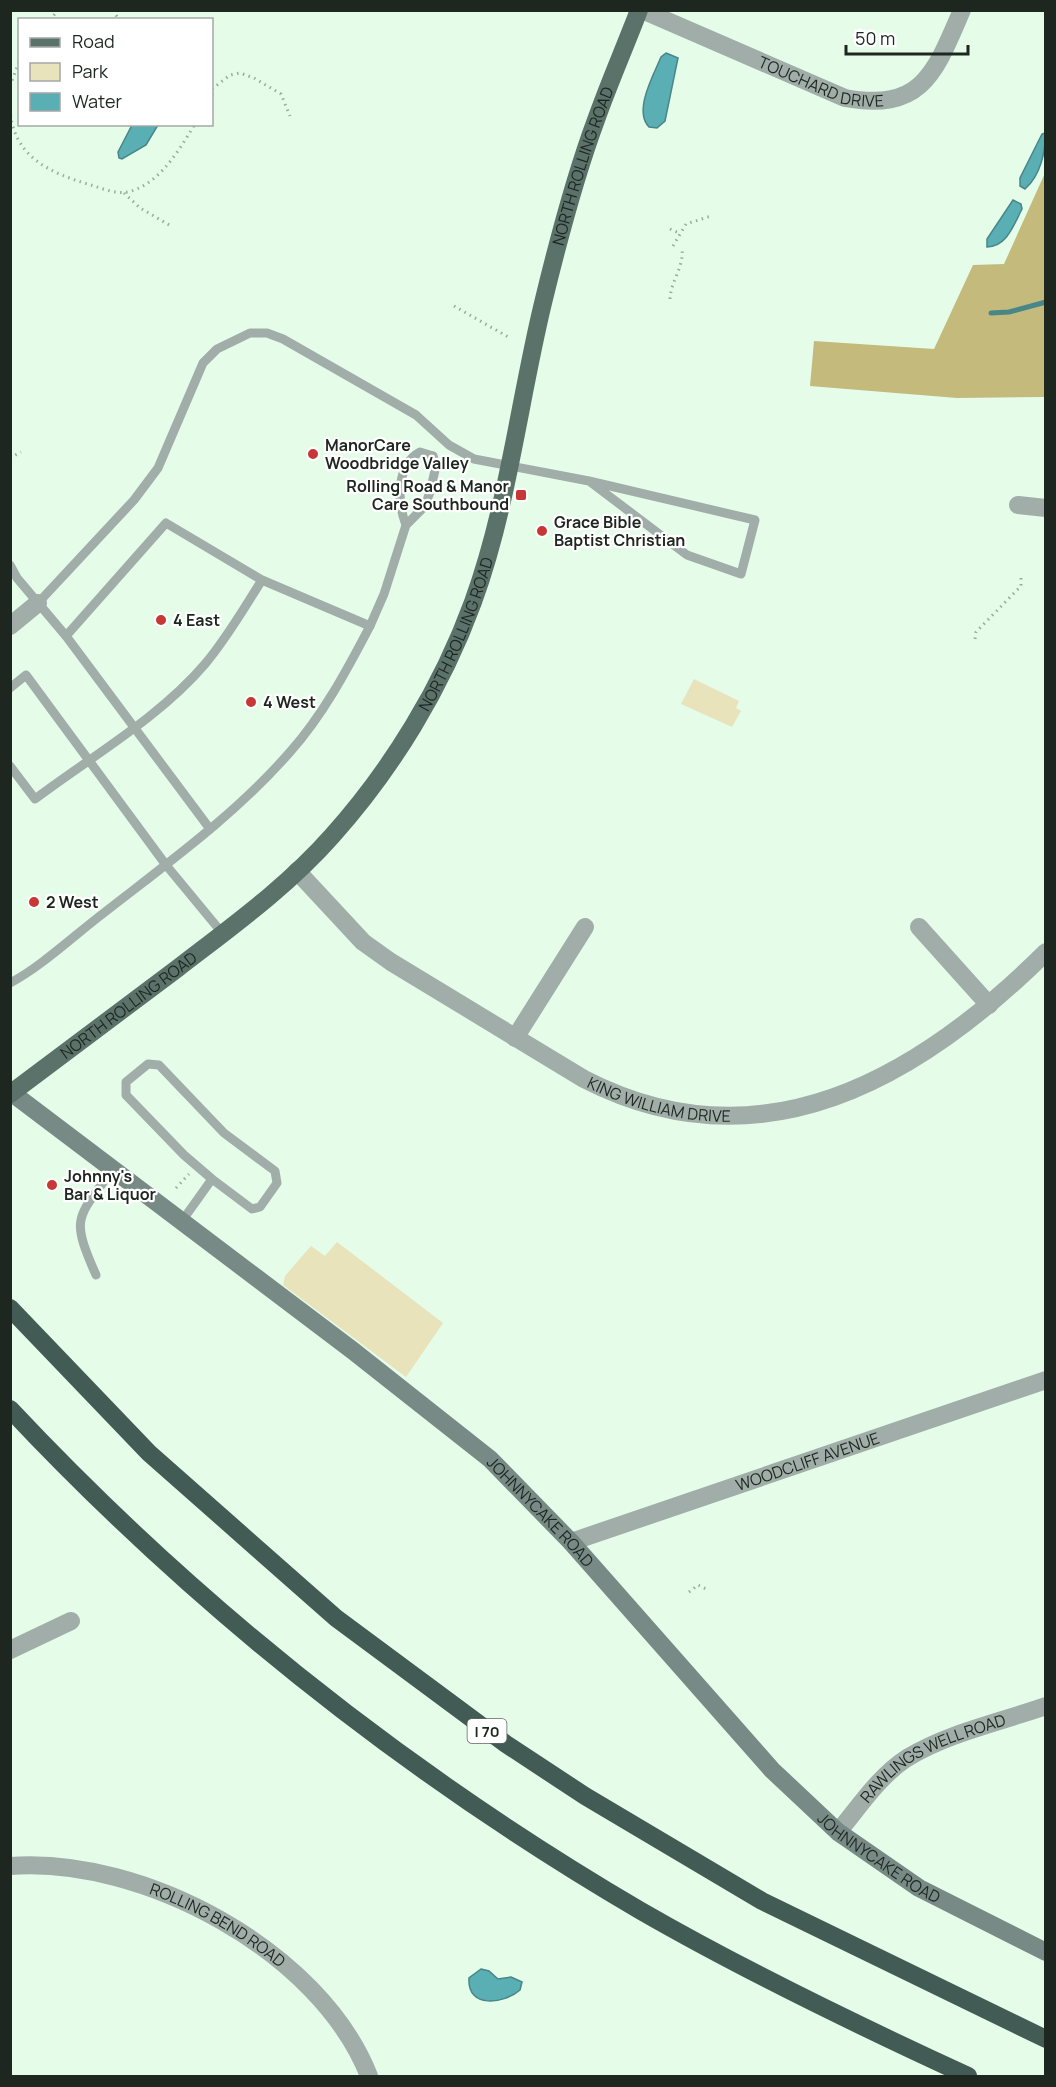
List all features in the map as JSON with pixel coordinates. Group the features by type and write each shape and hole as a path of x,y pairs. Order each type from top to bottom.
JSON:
{"highway":[{"name":"I 70","path":"10,1308 149,1453 336,1618 506,1744 596,1803 762,1901 1046,2039"},
{"path":"10,1409 104,1504 202,1595 305,1681 468,1801 652,1916 810,2002 968,2076"}],"main road":[{"name":"NORTH ROLLING ROAD","path":"11,1093 223,934 297,871 331,837 366,795 419,716 442,674 474,601 509,466 542,305 560,236 596,121 641,10"}],"street":[{"name":"TOUCHARD DRIVE","path":"641,10 845,98 867,102 887,101 923,85 940,60 962,10"},
{"path":"1018,505 1046,508"},
{"path":"10,626 38,603"},
{"name":"KING WILLIAM DRIVE","path":"297,871 363,942 391,962 584,1079 617,1096 646,1106 712,1116 748,1115 785,1110 819,1101 884,1076 953,1034 989,1005 1046,952"},
{"path":"515,1038 585,927"},
{"path":"919,927 989,1005"},
{"name":"JOHNNYCAKE ROAD","path":"11,1093 182,1221 473,1445 505,1473 571,1542 771,1770 838,1832 919,1888 1046,1952"},
{"name":"WOODCLIFF AVENUE","path":"571,1542 1046,1380"},
{"path":"10,1650 71,1621"},
{"name":"RAWLINGS WELL ROAD","path":"838,1832 874,1788 907,1759 944,1741 1046,1706"},
{"name":"ROLLING BEND ROAD","path":"10,1866 32,1864 96,1871 136,1882 202,1911 240,1934 293,1972 320,1996 359,2051 369,2076"}],"lane":[{"path":"38,603 148,483 166,452 203,363 217,349 250,333 267,333 283,339 416,415 449,445 474,459 588,481 755,520 741,574 687,555 588,481"},
{"path":"433,456 449,445"},
{"path":"406,525 400,508 405,470 411,457 420,452 433,456"},
{"path":"10,983 210,829 252,794 292,751 342,678 369,626 384,594 406,525 424,506 427,499 436,466 433,456"},
{"path":"66,636 166,523 262,580 369,626"},
{"path":"10,565 17,578 66,636 210,829"},
{"path":"10,766 35,799 134,727 157,710 204,665 262,580"},
{"path":"10,688 26,675 166,864 223,934"},
{"path":"148,1064 159,1065 224,1133 275,1171 277,1183 260,1207 252,1209 212,1179 196,1166 126,1095 126,1082 148,1064"},
{"path":"96,1275 80,1239 79,1224 84,1209 113,1169"},
{"path":"182,1221 212,1179"}],"path":[{"path":"10,86 18,64"},
{"path":"213,88 230,75 240,73 254,78 281,94 290,116"},
{"path":"10,109 19,142 44,168 114,192 123,192 140,186 169,166 194,126"},
{"path":"123,192 141,208 171,226"},
{"path":"674,246 679,233 686,225 711,216"},
{"path":"670,229 679,233"},
{"path":"670,298 671,286 677,280 683,261 682,248"},
{"path":"454,306 510,338"},
{"path":"10,458 21,452"},
{"path":"975,639 976,632 1021,586 1021,577"},
{"path":"176,1188 196,1166"},
{"path":"689,1592 698,1585 706,1589"}],"green space":[{"path":"694,679 739,701 736,708 741,711 732,727 681,704"},
{"path":"337,1242 443,1323 406,1377 283,1285 285,1276 311,1246 325,1256"}],"shaded area":[{"path":"1045,173 1045,397 957,398 810,386 814,341 934,349 973,265 1004,264"}],"water":[{"path":"666,53 678,58 665,121 657,128 649,127 643,112 646,92 661,57"},
{"path":"131,126 157,126 146,145 122,159 119,158 118,152"},
{"path":"1045,133 1041,163 1035,177 1025,189 1020,186 1020,178 1042,134"},
{"path":"1013,200 1021,204 1022,209 1013,228 1000,243 987,247 987,239"},
{"path":"481,1969 489,1971 498,1979 511,1977 522,1982 520,1990 496,2001 480,1999 470,1988 469,1978"}],"waterway":[{"path":"991,313 1009,312 1046,302"}],"place":[{"name":"ManorCare Woodbridge Valley","path":"313,454"},
{"name":"Rolling Road & Manor Care Southbound","path":"521,495"},
{"name":"Grace Bible Baptist Christian","path":"542,531"},
{"name":"4 East","path":"161,620"},
{"name":"4 West","path":"251,702"},
{"name":"2 West","path":"34,902"},
{"name":"Johnny's Bar & Liquor","path":"52,1185"}]}
